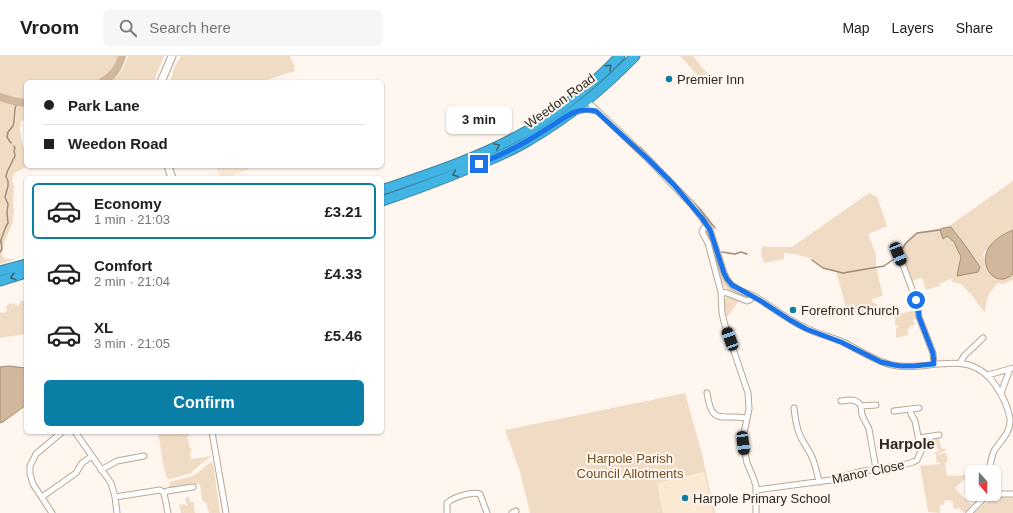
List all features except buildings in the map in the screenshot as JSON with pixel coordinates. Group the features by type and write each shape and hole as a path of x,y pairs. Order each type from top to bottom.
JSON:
{"highway":[{"name":"Weedon Road","path":"384,189 469,158 499,145 531,128 577,96 620,56"},
{"name":"Weedon Road","path":"384,200 434,183 500,155 528,141 586,101 635,56"},
{"path":"0,272 24,265"},
{"path":"0,281 24,274"}],"street":[{"path":"162,80 172,56"},
{"path":"595,109 594,101 596,93"},
{"path":"577,96 586,101 638,149 692,205 708,226 727,279 732,285 771,306 790,320 806,329 841,342 881,362 901,366 960,363 974,367 988,375 1001,393 1008,408 1010,419 1008,431 995,450 990,465"},
{"path":"569,114 582,110 595,109"},
{"path":"708,226 703,229 702,232 708,244 721,292 724,322 748,393 749,409 746,418 743,443 747,463 753,477 756,490 756,513"},
{"path":"898,254 916,300 919,317 933,353 934,364"},
{"path":"721,292 727,293 747,302 752,296"},
{"path":"960,363 964,356 983,338"},
{"path":"988,375 1011,368"},
{"path":"1001,393 1011,368"},
{"path":"707,393 710,408 712,413 715,415 722,417 746,418"},
{"path":"841,401 856,401 860,403 862,415 871,436 876,468"},
{"path":"861,406 876,405"},
{"name":"Manor Close","path":"794,408 795,422 798,431 814,461 819,482"},
{"path":"894,411 919,408"},
{"name":"Manor Close","path":"756,490 832,480 876,468 904,465 917,460 921,451 915,421 910,409"},
{"path":"50,512 42,496 33,484 30,474 30,466 36,454 60,434"},
{"path":"76,434 111,483 118,513"},
{"path":"212,434 226,513"},
{"path":"919,438 940,435"},
{"path":"42,496 76,473 82,463 92,456"},
{"path":"101,470 117,461 144,456"},
{"path":"164,493 167,491 193,487"},
{"path":"115,498 160,490 164,493 168,513"},
{"path":"447,513 447,503 450,500 472,492 477,492 480,494 487,513"},
{"path":"1001,494 1013,494"},
{"path":"969,513 981,501"}],"shaded area":[{"path":"217,168 248,168 248,170 232,176 219,176"},
{"path":"951,227 980,267 978,272 957,276 961,257 954,242 947,236 943,239 940,230"},
{"path":"1013,230 1013,274 1006,278 1000,279 994,277 985,260 986,252 995,241"},
{"path":"9,366 24,368 24,406 0,423 0,367"},
{"name":"Harpole Primary School","path":"704,472 713,513 663,513 657,483"}],"green space":[{"path":"0,56 121,56 115,72 105,80 24,80 24,103 17,102 16,111 18,105 24,106 24,120 21,121 20,128 24,148 25,168 14,173 12,180 14,187 14,214 12,224 3,246 2,256 5,259 16,259 0,264","holes":["16,111 16,124 13,126"]},
{"path":"128,56 164,56 155,80 108,80 113,76 117,76 124,67"},
{"path":"181,56 290,56 295,71 266,80 171,80 175,66"},
{"path":"680,56 693,56 707,73 701,79"},
{"path":"1013,181 1013,230 989,247 983,254 988,269 1009,277 1013,274 1013,280 1003,284 998,283 994,287 988,296 985,313 961,284 952,282 953,278 939,284 940,286 926,290 922,278 911,281 901,255 896,249 901,248 905,242 916,233 949,226"},
{"path":"869,193 877,197 887,226 868,234 876,254 876,266 883,296 872,299 873,303 877,304 873,316 848,315 836,271 823,268 812,259 795,254 784,253 784,259 764,263 761,256 762,246 792,247"},
{"path":"706,229 708,230 725,281 732,289 748,296 748,300 736,295 722,284 705,232"},
{"path":"727,296 739,301 727,317 724,303"},
{"path":"20,301 24,301 24,334 0,338 0,312 3,313 7,311 6,306 9,305 8,304 15,303 15,305 19,305"},
{"path":"915,310 916,318 913,320 915,325 910,326 908,329 908,335 896,338 896,328 898,328 898,325 895,325 895,315"},
{"name":"Harpole Parish Council Allotments","path":"685,393 701,450 715,513 713,513 704,472 657,483 663,513 530,513 520,472 505,430"},
{"path":"158,434 188,434 189,437 186,437 192,450 190,451 191,459 212,456 191,473 171,479 167,478 163,464"},
{"path":"931,437 938,437 942,449 945,449 946,451 938,453 946,453 948,462 945,463 947,476 965,475 965,479 955,488 965,499 965,501 972,505 964,513 958,507 955,510 953,501 945,500 944,505 940,505 940,513 928,511 920,466 940,464 939,462 936,463 936,454 934,454 939,451 939,449 937,449 936,441 930,441"},
{"path":"213,462 220,513 209,513 206,503 202,500 199,484 168,488 170,482 193,475"},
{"path":"189,497 190,502 194,502 195,513 181,513 179,505 185,504 187,506 185,498"},
{"path":"1001,497 1013,498 1013,513 974,513 990,501 1001,501"}],"waterway":[{"path":"105,80 115,71 122,56"},
{"path":"0,97 24,103"},
{"path":"11,143 7,137 8,132 14,123 17,102"},
{"path":"0,242 8,223 8,204 5,197 8,186 6,177 15,156 14,146"},
{"path":"640,147 700,209 715,228"},
{"path":"901,251 906,243 917,233 940,230"},
{"path":"0,252 2,249 1,241"},
{"path":"722,252 735,254 741,252 747,254"},
{"path":"812,260 823,268 843,273 884,266 897,257"}],"place":[{"name":"Premier Inn","path":"669,79"},
{"name":"Forefront Church","path":"793,310"},
{"name":"Harpole Primary School","path":"685,498"}],"district":[{"name":"Harpole","path":"907,443"}],"route":[{"path":"479,164 528,141 569,114 589,109 596,111 638,149 692,205 710,230 724,273 732,285 771,306 790,320 806,329 860,350 881,362 901,366 934,364 933,353 919,317 916,300"}]}
